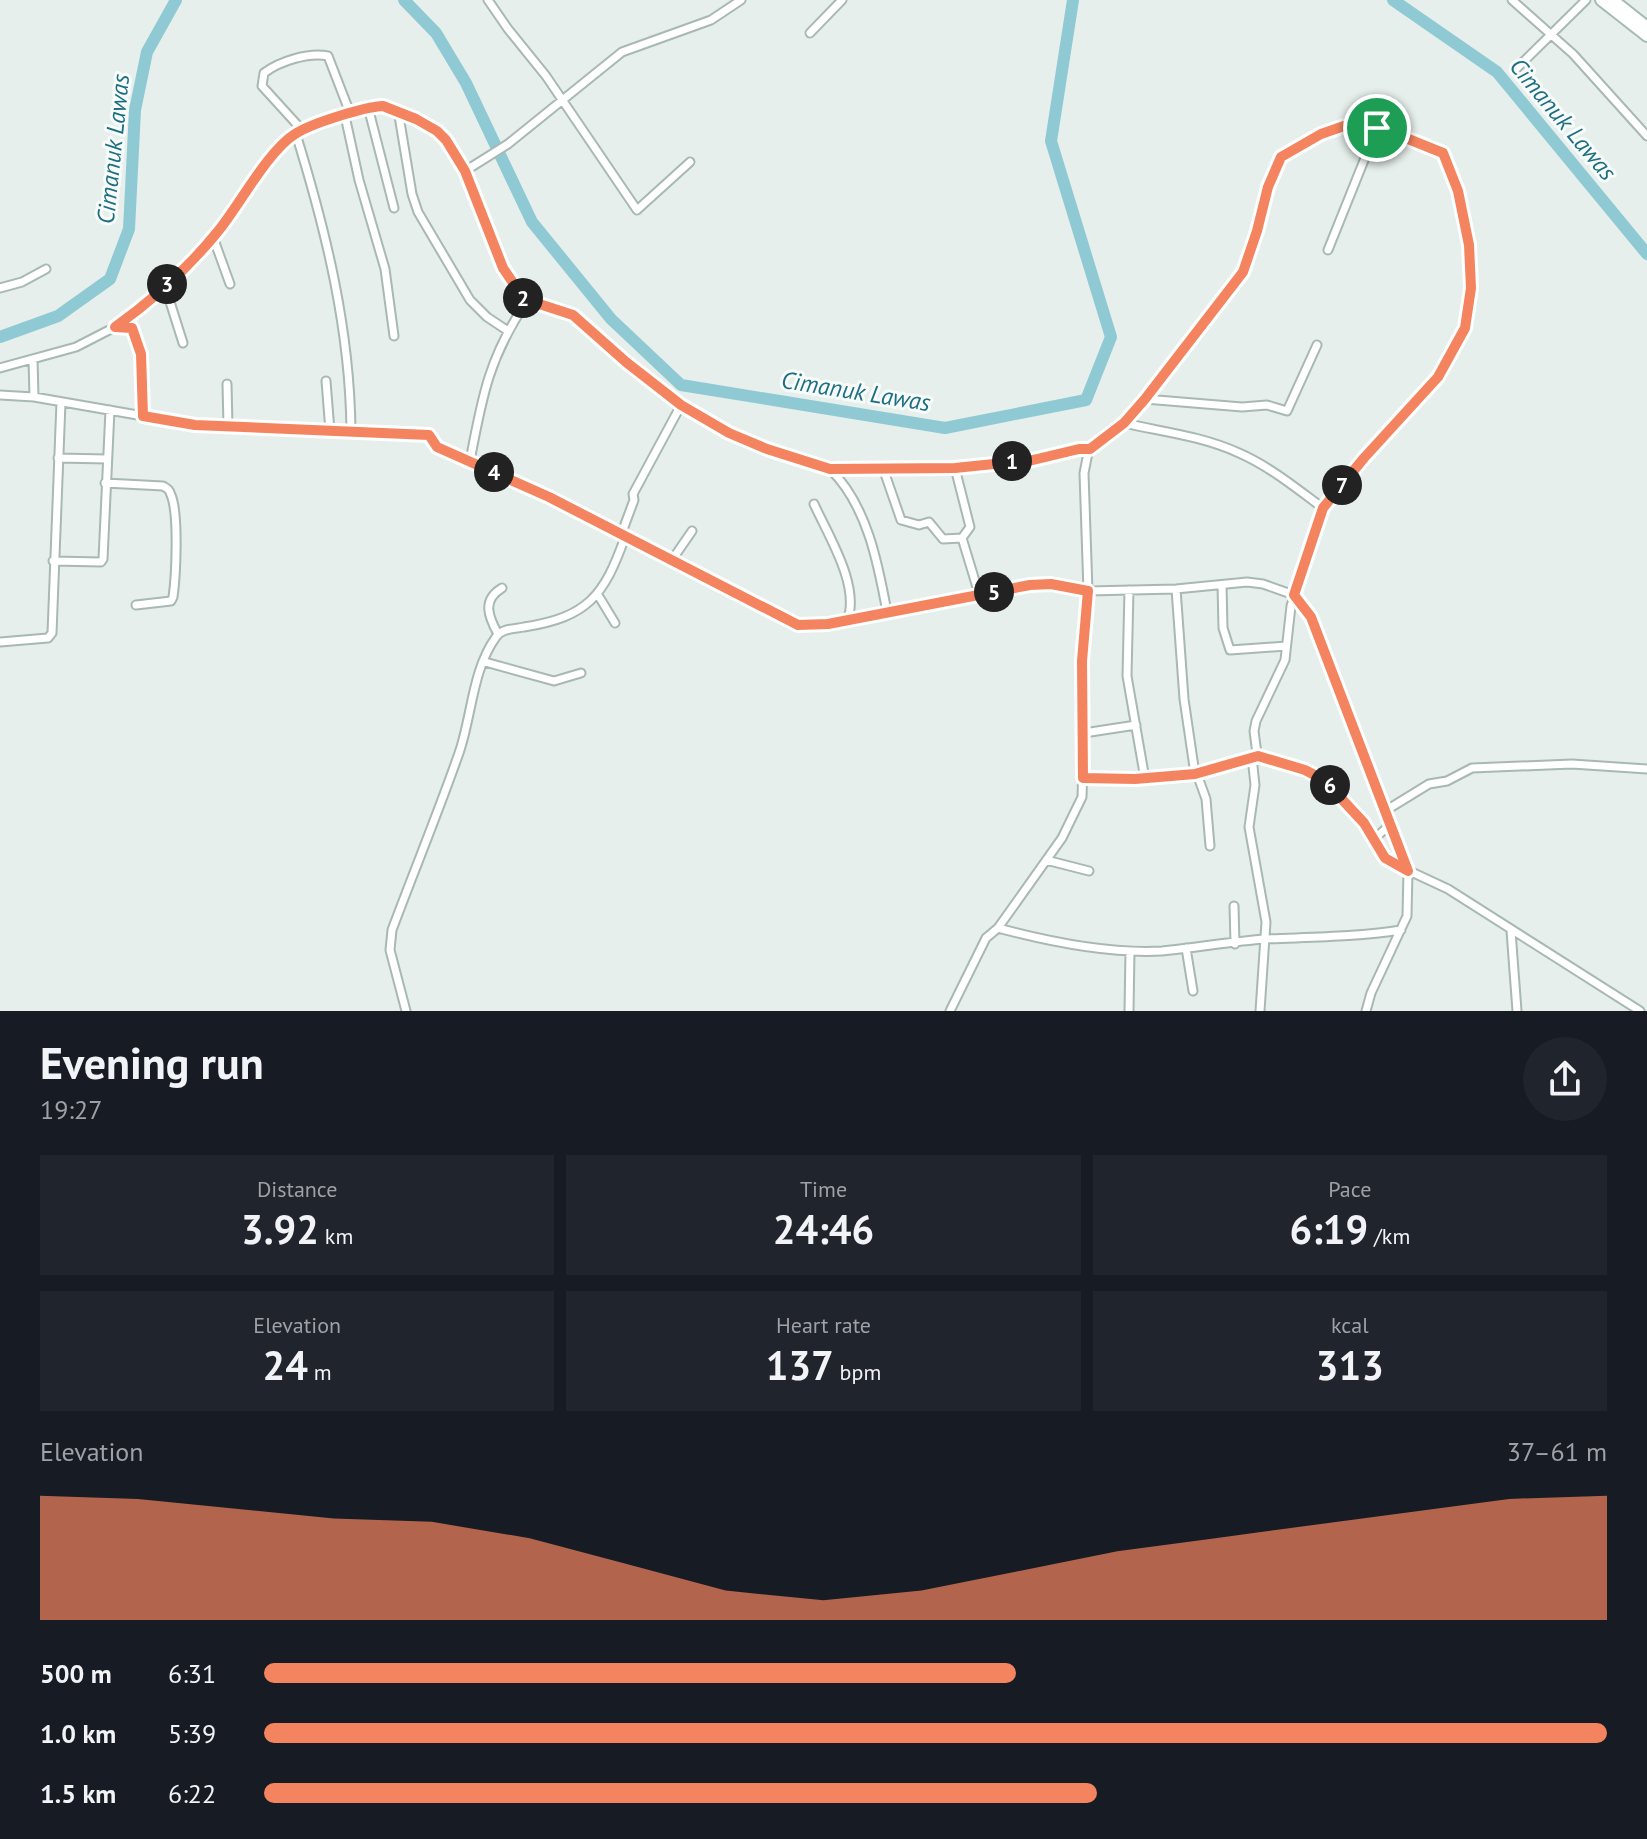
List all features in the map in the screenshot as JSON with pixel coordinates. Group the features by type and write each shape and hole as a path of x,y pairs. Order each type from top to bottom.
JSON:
{"main road":[{"path":"1601,0 1647,36"},
{"path":"1613,0 1647,27"}],"street":[{"path":"488,0 562,100 637,210 690,162"},
{"path":"465,171 508,144 622,52 711,20 741,0"},
{"path":"810,33 842,0"},
{"path":"1512,0 1553,34 1647,136"},
{"path":"1517,68 1586,0"},
{"path":"351,431 349,370 342,318 299,132 262,86 264,73 273,66 307,57 328,56 347,114 366,208 385,269 394,336"},
{"path":"368,107 394,208"},
{"path":"0,368 76,347 115,327 165,286 213,237 279,149 299,132 368,107 398,110 437,131 446,140 465,171 503,268 515,289 527,301 556,307 573,315 681,405 729,433 830,469 884,471 955,468 1033,460 1090,449 1124,423 1145,399 1243,272 1268,187 1281,157 1290,150 1344,126 1377,128 1413,139 1443,153 1458,191 1471,267 1469,307 1462,337 1438,377 1323,508 1288,618 1282,668 1256,721 1255,785 1249,827 1264,902 1260,1011"},
{"path":"398,110 412,194 418,212 470,300 487,317 508,331"},
{"path":"1328,250 1377,128"},
{"path":"213,237 230,284"},
{"path":"0,288 22,282 46,269"},
{"path":"165,286 183,343"},
{"path":"470,461 483,392 508,331 527,301"},
{"path":"115,327 132,328 138,340 143,416"},
{"path":"1145,399 1242,407 1265,405 1287,411 1317,345"},
{"path":"33,359 34,397"},
{"path":"326,381 330,431"},
{"path":"227,384 228,426"},
{"path":"0,395 34,397 61,410 143,416 195,425 426,434 437,447 549,497 794,624 847,621 1042,584 1088,591 1263,584 1297,591"},
{"path":"406,1011 390,950 392,930 460,750 485,662 498,634 554,622 598,595 613,571 634,500 633,494 681,405"},
{"path":"0,642 51,637 61,410"},
{"path":"53,561 101,562 103,559 110,414"},
{"path":"1124,423 1189,436 1236,451 1323,508"},
{"path":"950,1011 986,938 998,928 1046,860 1082,797 1082,661 1088,591 1084,473 1090,449"},
{"path":"58,458 107,459"},
{"path":"955,468 970,527 962,538"},
{"path":"830,469 854,499 879,573 887,612"},
{"path":"884,471 901,520 919,525 929,522 943,539 962,538"},
{"path":"105,483 163,486 172,498 175,545 173,597 165,603 136,605"},
{"path":"814,504 848,583 852,608 847,621"},
{"path":"672,560 692,531"},
{"path":"962,538 979,594"},
{"path":"1222,585 1223,628 1230,650 1286,646"},
{"path":"498,634 490,619 488,605 493,594 502,588"},
{"path":"1176,589 1184,699 1196,774 1206,799 1210,846"},
{"path":"1129,590 1127,676 1145,779"},
{"path":"1297,591 1311,617 1411,872 1409,907 1366,1011"},
{"path":"598,595 615,623"},
{"path":"485,662 551,680 581,673"},
{"path":"1084,733 1136,725"},
{"path":"1083,778 1145,779 1196,774 1255,756 1305,770 1324,780 1364,823 1385,858 1448,889 1640,1011"},
{"path":"1385,811 1429,784 1447,781 1472,768 1572,764 1647,769"},
{"path":"1374,839 1391,824"},
{"path":"1046,860 1089,871"},
{"path":"1234,906 1235,944"},
{"path":"998,928 1097,948 1130,951 1401,930"},
{"path":"1511,931 1517,1011"},
{"path":"1186,948 1193,991"},
{"path":"1129,1011 1130,951"}],"waterway":[{"name":"Cimanuk Lawas","path":"0,337 58,316 110,279 129,229 135,110 147,52 176,0"},
{"name":"Cimanuk Lawas","path":"404,0 436,33 466,83 532,222 611,319 681,385 945,428 1086,400 1111,337 1051,141 1073,0"},
{"name":"Cimanuk Lawas","path":"1393,0 1497,72 1647,254"}],"route":[{"path":"383,106 416,119 446,140 465,171 503,268 524,299 573,315 681,405 729,433 830,469 917,470 1033,460 1090,449 1124,423 1145,399 1243,272 1268,187 1281,157 1321,134 1344,126 1377,128 1413,139 1443,153 1452,172 1469,245 1471,288 1467,318 1462,337 1438,377 1323,508 1294,595 1311,617 1408,871 1385,858 1364,823 1324,780 1287,764 1258,756 1195,774 1135,779 1083,778 1082,661 1088,591 1051,584 1030,585 828,624 794,624 549,497 437,447 429,435 195,425 143,416 138,340 132,328 115,327 177,275 213,237 279,149 296,134 368,107 383,106"}]}
